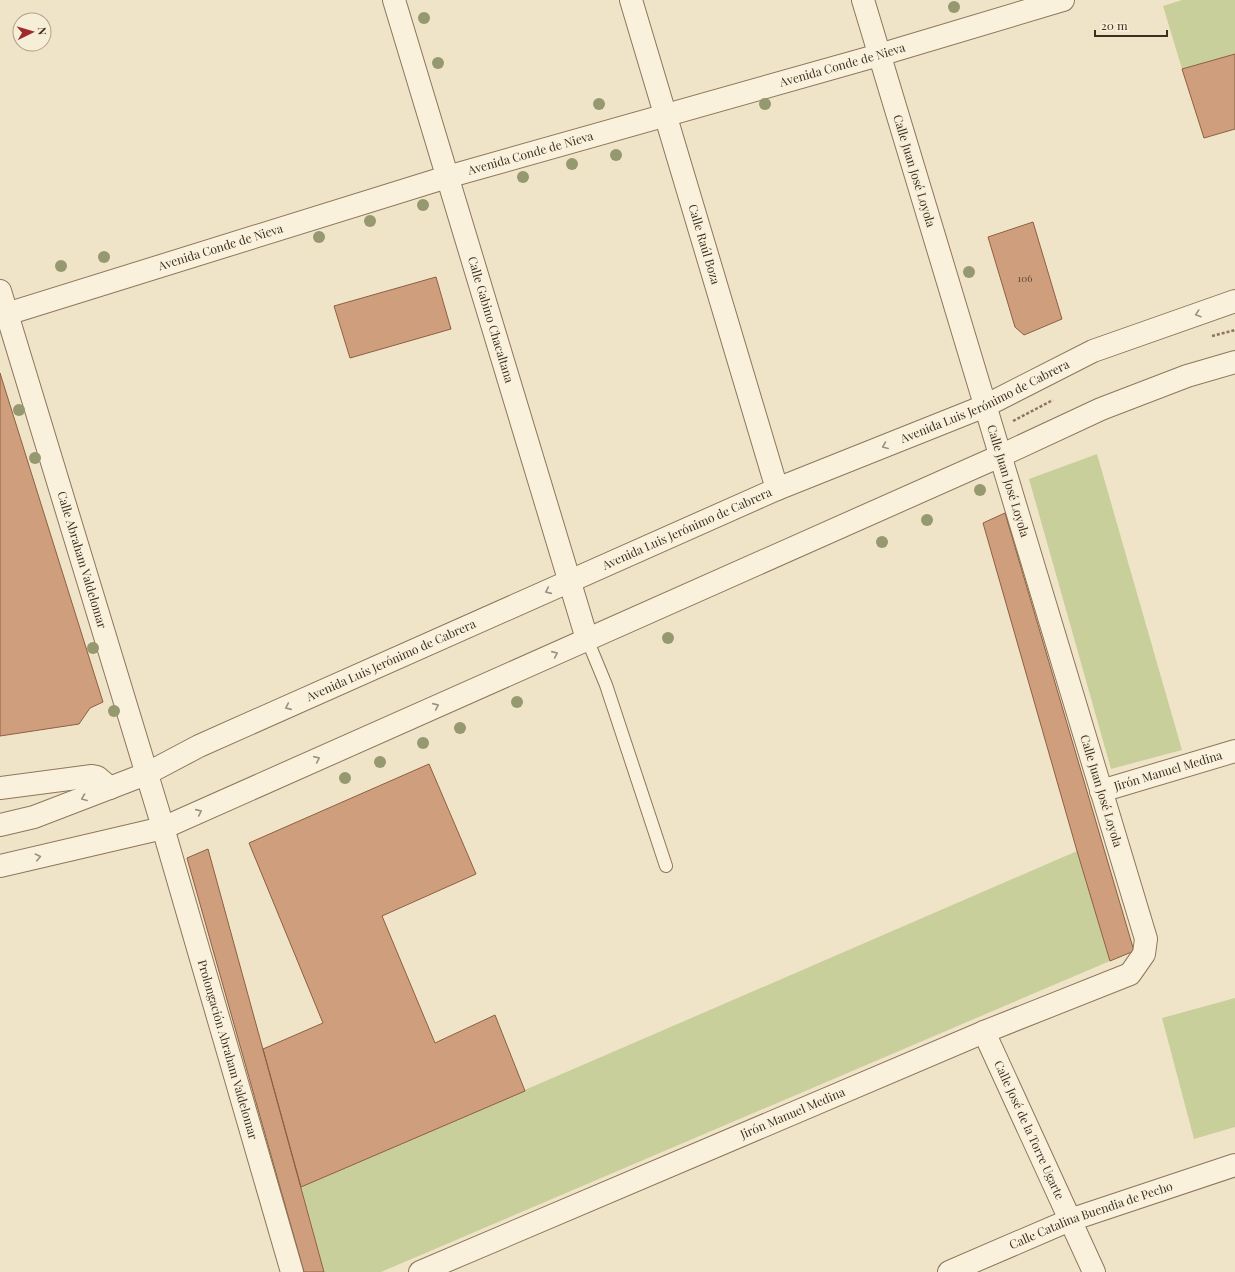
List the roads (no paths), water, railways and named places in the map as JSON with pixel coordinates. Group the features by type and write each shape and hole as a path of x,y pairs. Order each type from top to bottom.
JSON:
{"street":[{"name":"Calle Gabino Chacaltana","path":"394,0 587,639"},
{"name":"Calle Raúl Boza","path":"631,0 777,489"},
{"name":"Calle Juan José Loyola","path":"863,0 1146,939"},
{"name":"Avenida Conde de Nieva","path":"3,315 447,177 879,55 1063,0"},
{"name":"Calle Abraham Valdelomar","path":"0,291 3,315 163,828"},
{"name":"Avenida Luis Jerónimo de Cabrera","path":"0,825 34,817 146,774 199,746 777,489 985,406 1093,351 1235,301"},
{"path":"0,866 163,828 1000,456 1102,409 1187,376 1235,362"},
{"name":"Jirón Manuel Medina","path":"1101,791 1235,751"},
{"path":"0,788 92,776 97,777 110,788"},
{"name":"Prolongación Abraham Valdelomar","path":"163,828 292,1272"},
{"name":"Jirón Manuel Medina","path":"420,1272 984,1032 1130,974 1144,954 1146,939"},
{"name":"Calle José de la Torre Ugarte","path":"984,1032 1094,1272"},
{"name":"Calle Catalina Buendia de Pecho","path":"949,1272 1070,1220 1235,1165"}],"lane":[{"path":"587,639 606,685 666,866"}]}
